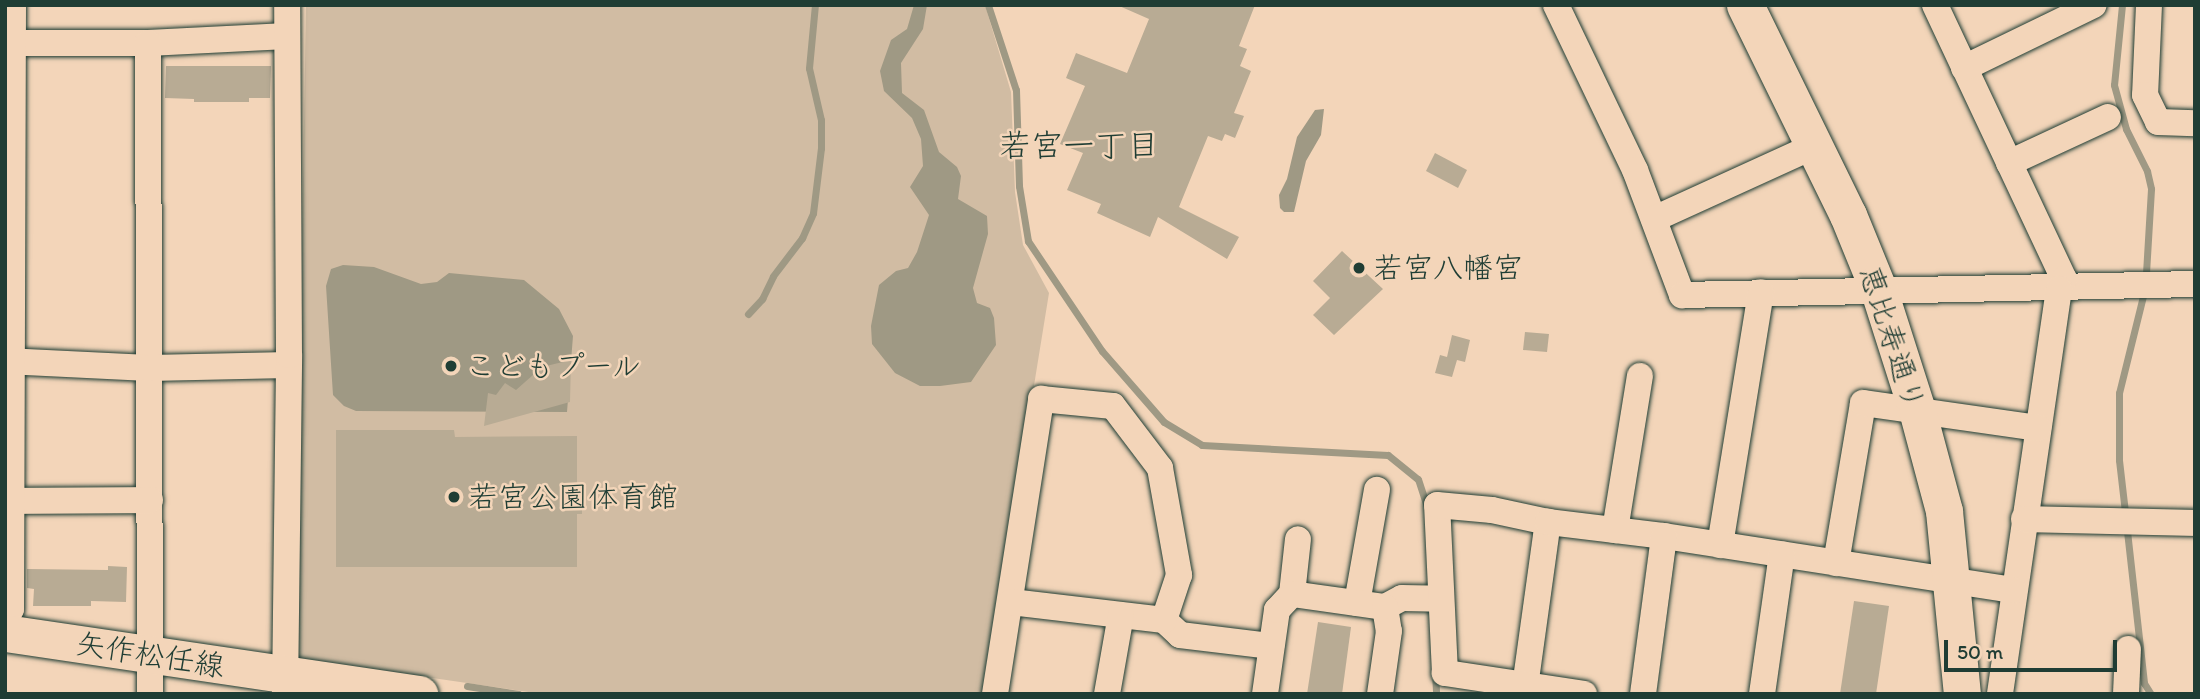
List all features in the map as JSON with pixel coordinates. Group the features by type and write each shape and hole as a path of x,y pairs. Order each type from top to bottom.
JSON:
{"street":[{"path":"5,616 10,609 10,43 13,5"},
{"path":"285,685 289,365 287,5"},
{"path":"1556,5 1635,170 1682,295 2195,285"},
{"name":"恵比寿通り","path":"1745,5 1849,215 1879,291 1917,410 1944,511 1962,694"},
{"path":"1935,5 2064,279 2059,289 2000,694"},
{"path":"1964,68 2094,5"},
{"path":"2150,5 2145,95 2158,122 2195,123"},
{"path":"10,43 148,43 287,36"},
{"path":"148,43 150,694"},
{"path":"2009,163 2108,117"},
{"path":"1654,219 1814,146"},
{"path":"1720,545 1760,292"},
{"path":"9,361 149,368 289,365"},
{"path":"1615,530 1640,376"},
{"path":"995,694 1041,399 1114,406 1160,468 1179,575 1164,620"},
{"path":"1836,563 1863,402 2038,428"},
{"path":"1357,603 1377,490"},
{"path":"11,501 150,500"},
{"path":"1584,694 1524,689 1445,673 1435,599 1437,505 1492,510 1548,522 1664,536 2014,590"},
{"path":"2024,519 2195,523"},
{"path":"1524,689 1548,522"},
{"path":"1643,694 1664,536"},
{"path":"1265,694 1277,610 1292,594 1298,539"},
{"path":"1762,694 1782,554"},
{"path":"1292,594 1385,607 1402,598 1435,599"},
{"path":"1011,602 1164,620 1180,635 1271,646"},
{"path":"1380,694 1389,631 1385,607"},
{"path":"1107,694 1121,615"},
{"name":"矢作松任線","path":"5,633 150,653 285,685 420,694"},
{"path":"2126,694 2128,649"}],"shaded area":[{"path":"306,5 985,5 1011,92 1015,192 1023,245 1049,293 984,694 542,694 295,658"},
{"path":"914,5 927,5 923,29 901,63 902,93 924,110 939,152 957,167 961,176 958,199 987,216 988,234 973,288 977,303 990,308 994,318 996,345 971,382 940,386 920,386 895,373 872,344 871,326 879,285 896,271 908,268 917,252 929,215 910,187 923,166 921,139 912,118 884,91 880,71 891,40 907,29"},
{"path":"1324,109 1321,135 1306,161 1294,212 1284,212 1280,208 1279,195 1287,179 1297,137 1315,110"},
{"name":"こどもプール","path":"343,265 374,267 421,284 437,282 449,273 524,280 559,309 573,336 567,412 356,411 344,406 333,395 326,286 331,269"}],"building":[{"path":"1117,5 1255,5 1239,46 1247,49 1240,66 1251,71 1234,113 1244,116 1235,138 1225,134 1222,141 1208,136 1179,207 1239,237 1227,259 1158,217 1150,237 1097,213 1101,204 1067,190 1083,153 1060,144 1085,86 1066,78 1076,53 1127,73 1149,19"},
{"path":"166,66 271,66 270,98 249,98 249,102 194,102 194,99 165,98"},
{"path":"1435,153 1467,170 1458,188 1426,171"},
{"path":"1342,251 1383,289 1334,335 1313,315 1330,298 1313,281"},
{"path":"1525,332 1549,334 1547,352 1523,350"},
{"path":"1452,335 1470,340 1465,362 1457,360 1452,377 1435,373 1440,355 1447,357"},
{"path":"571,360 570,402 484,426 488,393 496,395 505,383 516,390 542,367"},
{"name":"若宮公園体育館","path":"336,430 454,430 455,437 577,436 577,483 582,483 582,514 577,514 577,567 336,567"},
{"path":"108,566 127,567 126,602 91,601 91,606 33,606 34,589 27,588 27,569 108,570"},
{"path":"1854,601 1889,606 1876,694 1840,694"},
{"path":"1318,622 1351,627 1342,694 1307,694"}],"waterway":[{"path":"748,314 762,299 773,276 802,238 813,213 821,148 821,120 809,68 815,5"},
{"path":"988,5 1016,90 1019,186 1028,241 1102,351 1164,422 1202,445 1388,455 1418,479 1428,509"},
{"path":"2122,5 2114,85 2126,129 2147,171 2151,189 2146,273"},
{"path":"2125,512 2119,460 2119,393 2143,296"},
{"path":"2127,531 2144,683 2151,694"},
{"path":"1435,672 1436,694"},
{"path":"467,686 518,694"}],"place":[{"name":"若宮八幡宮","path":"1359,268"},
{"name":"こどもプール","path":"451,366"},
{"name":"若宮公園体育館","path":"454,497"}],"district":[{"name":"若宮一丁目","path":"1079,145"}]}
